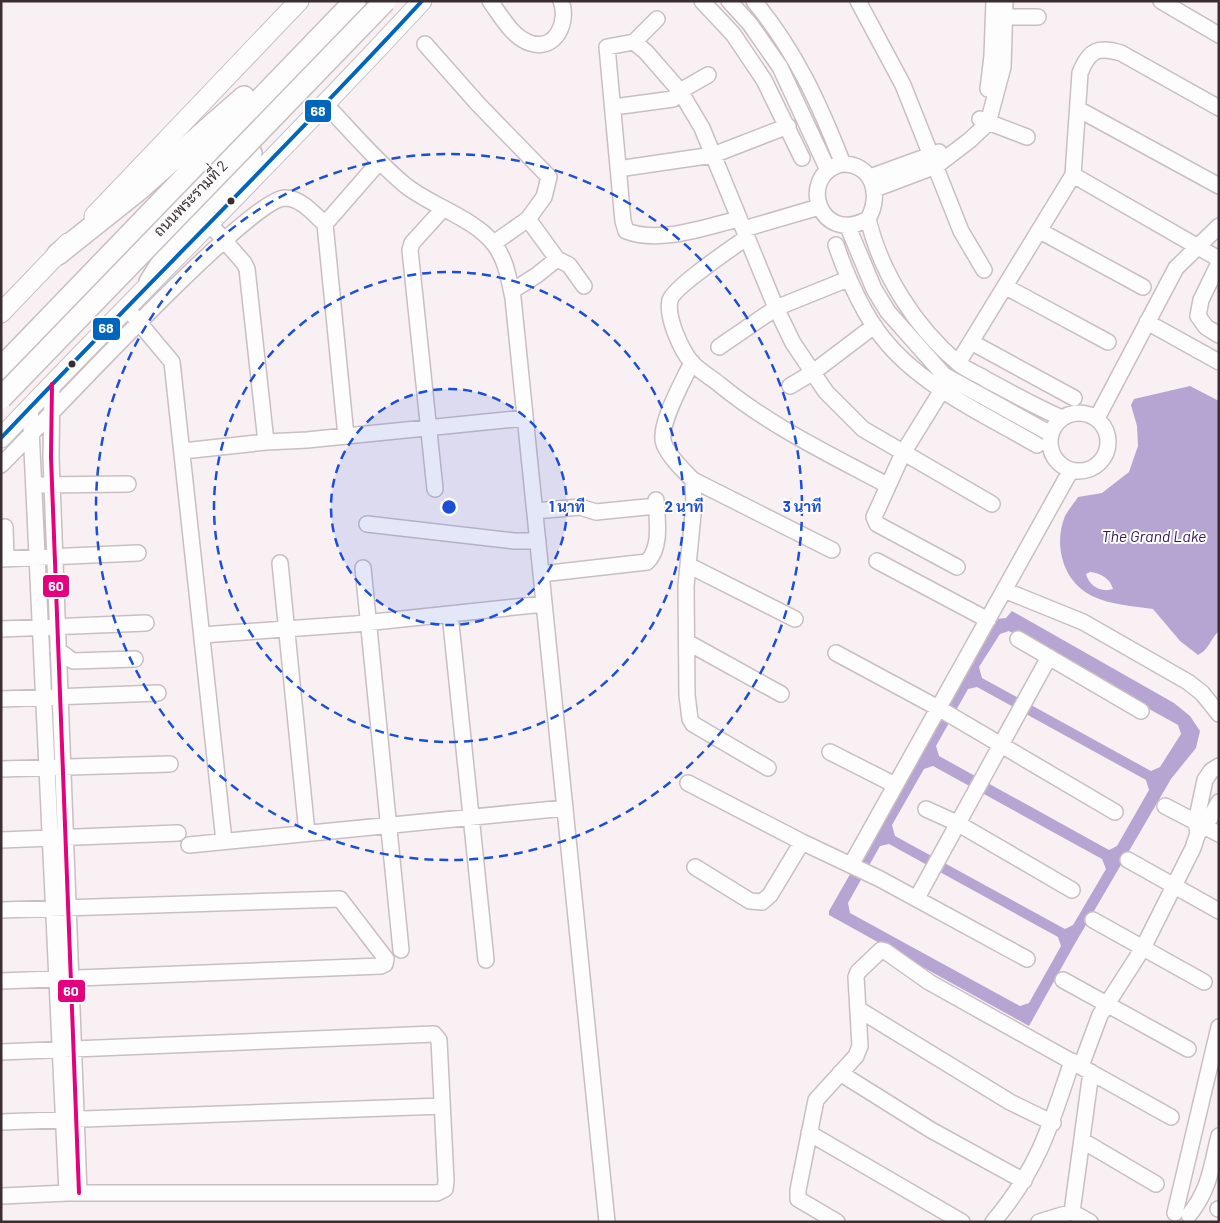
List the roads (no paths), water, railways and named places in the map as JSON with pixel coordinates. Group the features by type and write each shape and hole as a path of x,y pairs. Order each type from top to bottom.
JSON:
{"highway":[{"path":"1,347 336,1"},
{"path":"1,368 355,1"},
{"name":"ถนนพระรามที่ 2","path":"1,394 379,1"},
{"path":"1,398 385,1"},
{"path":"58,254 137,192 244,97"},
{"path":"150,282 182,231 257,148 270,127 272,112"}],"main road":[{"path":"1,313 298,1"},
{"name":"ถนนพระรามที่ 2","path":"1,438 150,282 326,105 422,1"}],"street":[{"path":"490,1 514,32 531,44 542,44 558,35 562,27 564,10 560,1"},
{"path":"702,1 733,34 764,80 802,158"},
{"path":"729,1 750,24 780,67 828,170"},
{"path":"754,1 776,27 801,68 843,164"},
{"path":"858,1 903,85 962,231 984,270"},
{"path":"994,1 1000,17"},
{"path":"872,183 934,161 970,140 983,121 1000,17 1005,1"},
{"path":"1161,1 1219,35"},
{"path":"1000,17 1038,17"},
{"path":"656,19 634,42 607,47 626,231 638,235 660,236 743,229 820,207"},
{"path":"634,42 646,52 680,91 702,128 776,308 793,343 826,392 863,429 903,454 992,504"},
{"path":"425,44 478,104 547,173 550,181 544,197 528,219 494,243"},
{"path":"958,363 973,343 1073,175 1080,72 1086,58 1095,51 1108,49 1121,53 1219,108"},
{"path":"614,107 673,99 680,91 708,75"},
{"path":"326,105 379,162 406,185 443,209 456,215 494,243 501,256 512,291 607,1222"},
{"path":"1078,109 1219,186"},
{"path":"983,121 1027,137"},
{"path":"618,168 713,155 788,126"},
{"path":"325,224 379,162"},
{"path":"868,219 848,227 836,224 826,217 820,207 817,189 820,180 828,170 843,164 859,167 872,183 874,204 868,219 874,242 892,283 918,320 958,363 1038,408 1062,418"},
{"path":"1073,175 1219,259"},
{"path":"1,465 139,323 223,241 276,201 285,198 304,204 325,224 346,436"},
{"path":"435,489 410,250 412,243 443,209"},
{"path":"528,219 557,259 569,265 584,286"},
{"path":"209,223 244,263 247,269 266,442"},
{"path":"1097,418 1176,268 1200,247 1219,226"},
{"path":"848,227 874,289 888,312 944,375 1051,434"},
{"path":"743,229 675,291 670,299 671,321 692,362 746,406 887,486"},
{"path":"1040,231 1144,287"},
{"path":"836,245 848,279 882,338 942,390 1037,444"},
{"path":"512,291 557,259"},
{"path":"1219,263 1201,300 1198,316 1206,328 1219,335"},
{"path":"719,347 776,308 848,279"},
{"path":"1006,287 1108,342"},
{"path":"126,307 172,362 224,841"},
{"path":"1147,322 1219,362"},
{"path":"790,386 874,326"},
{"path":"973,343 1074,398"},
{"path":"692,362 663,428 664,445 677,463 693,480 832,550"},
{"path":"52,384 50,416 51,457 65,837 61,907 73,1193"},
{"path":"942,390 903,454 874,518 877,524 957,567"},
{"path":"30,407 32,486 50,838 61,907"},
{"path":"1080,412 1097,418 1108,435 1106,454 1093,468 1084,471 1071,470 1058,462 1052,454 1051,434 1062,418 1080,412"},
{"path":"183,450 525,418"},
{"path":"31,459 51,457"},
{"path":"852,866 895,785 940,709 1071,470"},
{"path":"693,480 694,504 688,565 687,642 687,695 690,719 693,724 768,768"},
{"path":"32,486 52,484 128,484"},
{"path":"535,511 580,507 596,512 656,503 657,536 654,553 648,562 541,574"},
{"path":"367,524 514,541 538,541"},
{"path":"5,527 3,559 138,553"},
{"path":"876,561 988,620"},
{"path":"280,563 307,833"},
{"path":"688,565 795,619"},
{"path":"363,568 401,950"},
{"path":"1004,590 1083,622 1170,672 1202,693 1219,714"},
{"path":"202,636 286,630 544,604"},
{"path":"450,614 486,960"},
{"path":"1,629 146,623"},
{"path":"1018,639 1141,711"},
{"path":"687,642 780,694"},
{"path":"58,650 73,661 135,659"},
{"path":"836,653 940,709 1115,812"},
{"path":"917,898 1049,657"},
{"path":"1,699 60,695 158,693"},
{"path":"830,752 895,785"},
{"path":"1,769 170,764"},
{"path":"1205,829 1205,780 1210,771 1219,766"},
{"path":"688,783 802,842 917,898 1027,959"},
{"path":"993,1222 1024,1181 1082,1066 1106,1003 1143,948 1219,802"},
{"path":"1165,806 1205,829"},
{"path":"189,845 565,808"},
{"path":"926,809 957,823 1072,890"},
{"path":"1,840 178,833"},
{"path":"695,867 750,901 762,902 770,895 802,842"},
{"path":"1128,860 1219,911"},
{"path":"1,910 340,899 386,959 385,964 381,966 1,981"},
{"path":"1093,920 1204,982"},
{"path":"837,1222 798,1199 798,1190 819,1095 856,1056 860,1046 856,982 858,972 878,952 885,951 929,982 1171,1117"},
{"path":"1063,980 1188,1049"},
{"path":"858,1009 1010,1102 1053,1123"},
{"path":"1181,1218 1219,1027"},
{"path":"1,1052 434,1034 439,1040 446,1185 445,1188 437,1193 73,1193 2,1196"},
{"path":"1072,1212 1083,1141 1082,1066"},
{"path":"840,1073 931,1130 1024,1181"},
{"path":"1,1122 442,1106"},
{"path":"810,1133 962,1222"},
{"path":"1181,1218 1202,1200 1219,1136"},
{"path":"1083,1141 1156,1184"},
{"path":"1039,1222 1072,1212 1090,1222"}],"water":[{"name":"The Grand Lake","path":"1190,386 1219,401 1219,631 1205,650 1198,655 1180,641 1153,609 1122,605 1092,596 1074,582 1063,562 1060,539 1062,527 1065,516 1078,497 1102,493 1129,472 1138,446 1137,426 1131,405 1134,399","holes":["1094,573 1107,579 1113,589 1104,590 1096,588 1086,574"]},
{"path":"1012,611 1174,703 1190,716 1200,731 1196,748 1171,779 1029,1026 829,915 829,911 996,619 1006,618","holes":["1009,631 1178,725 1181,734 1160,767 1151,771 982,678 979,667 1000,634","977,687 1146,780 1149,790 1117,846 1109,850 939,756 936,746 968,689","933,766 1102,859 1106,869 1073,925 1065,929 895,836 892,825 924,769","889,844 1058,937 1061,946 1029,1003 1020,1006 850,913 848,903 880,846"]}]}
